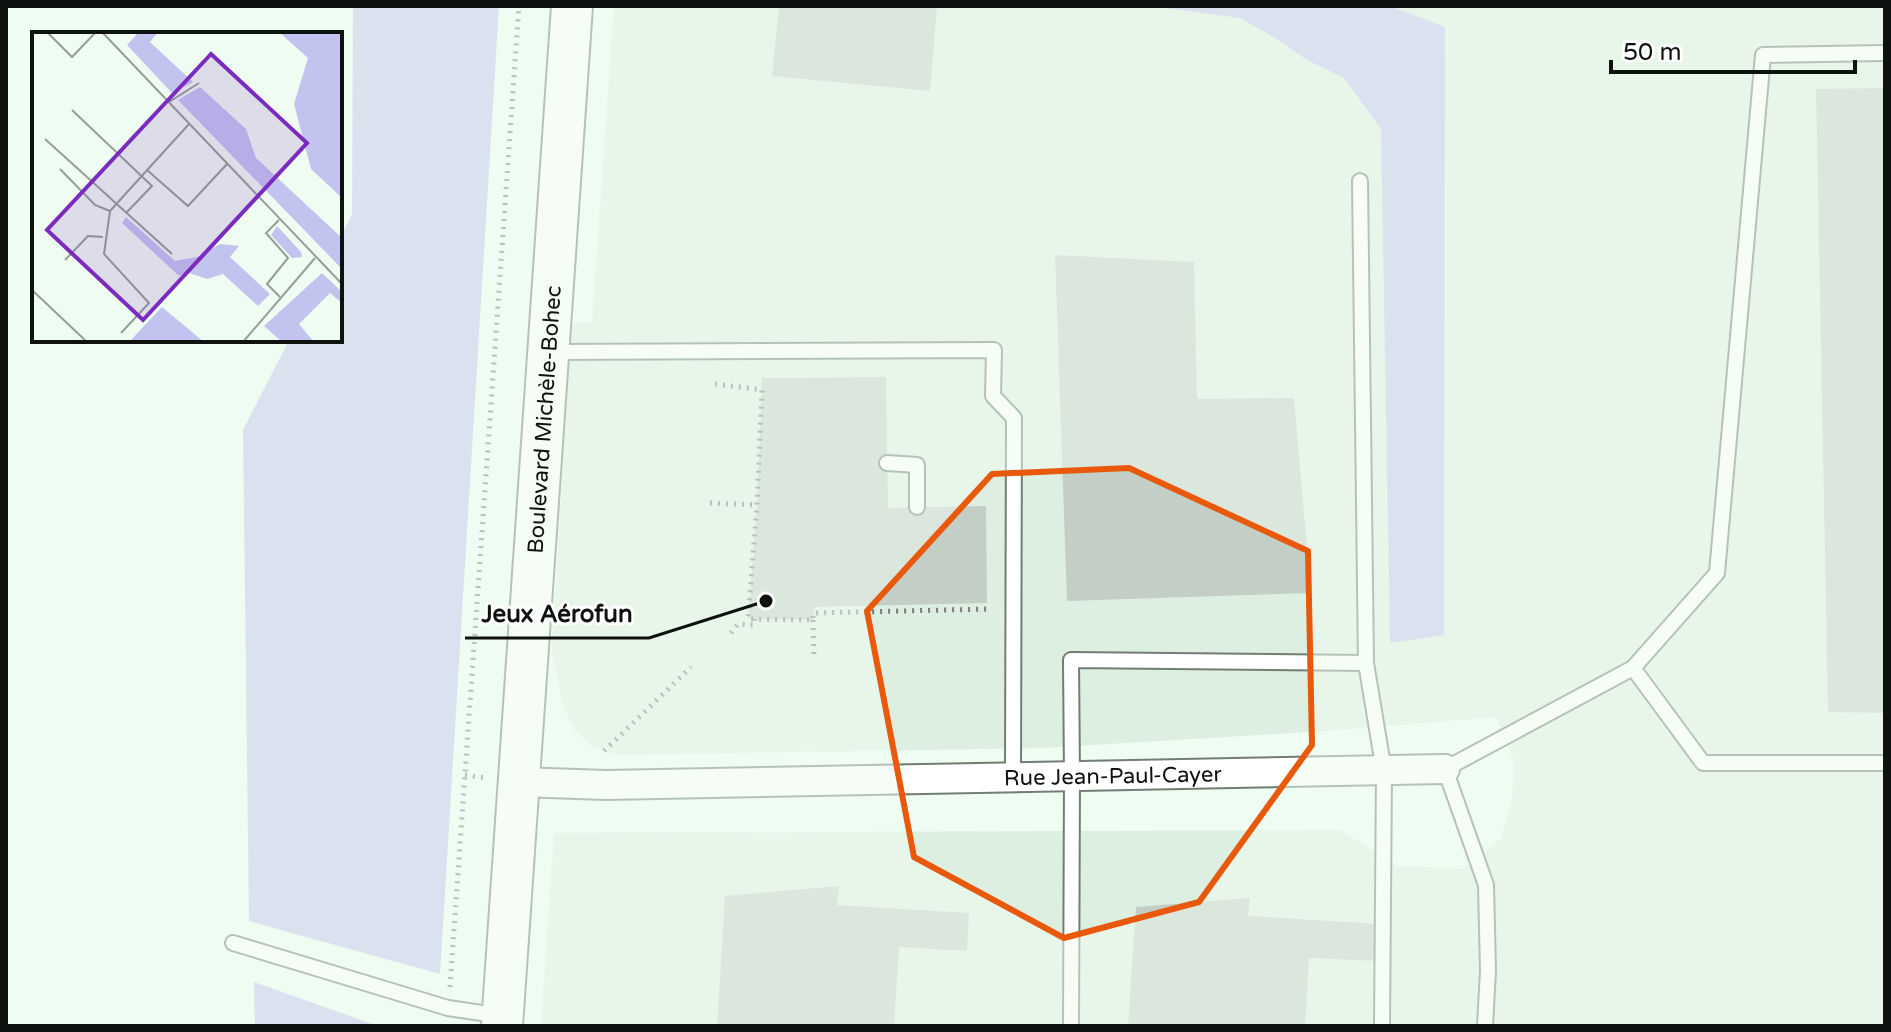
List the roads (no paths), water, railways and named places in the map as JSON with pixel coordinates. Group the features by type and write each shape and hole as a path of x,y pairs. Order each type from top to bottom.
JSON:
{"street":[{"name":"Boulevard Michèle-Bohec","path":"502,1021 500,780 548,352 572,6"},
{"name":"Rue Jean-Paul-Cayer","path":"500,780 606,785 1445,769"}],"lane":[{"path":"1485,1026 1488,971 1486,885 1445,769 1633,668 1717,573 1763,55 1885,53"},
{"path":"1360,181 1366,663 1384,771 1382,1026"},
{"path":"548,352 994,350 993,396 1014,418 1013,777"},
{"path":"887,463 917,465 917,507"},
{"path":"1071,1026 1071,660 1366,663"},
{"path":"1633,668 1703,763 1885,763"},
{"path":"233,943 448,1008 502,1021"}],"place":[{"name":"Jeux Aérofun","path":"766,601"}]}
